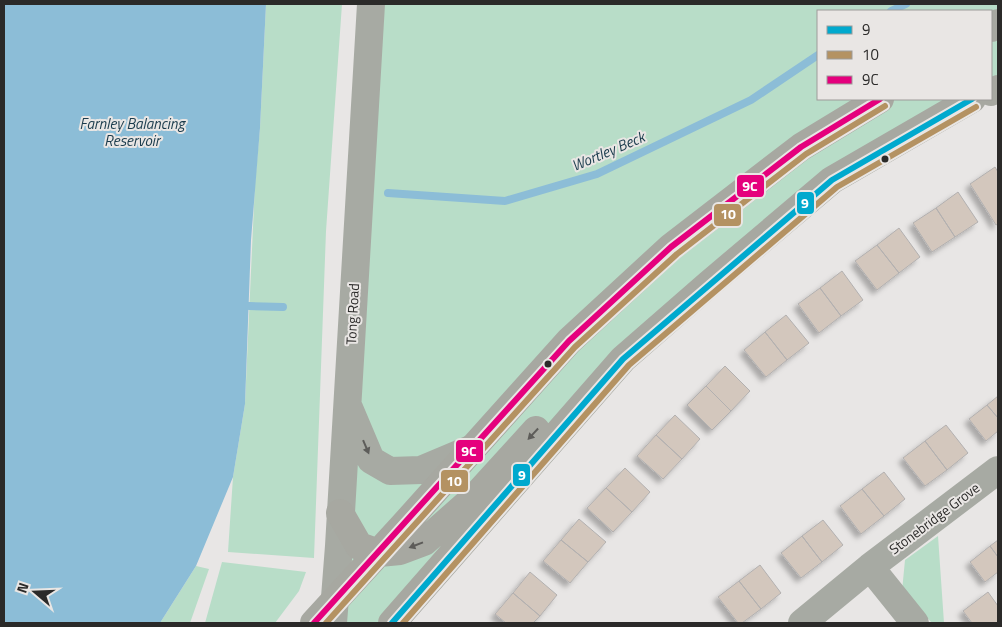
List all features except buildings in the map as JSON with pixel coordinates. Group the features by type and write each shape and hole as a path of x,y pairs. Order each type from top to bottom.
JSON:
{"highway":[{"path":"314,623 333,612 379,553 569,341 671,247 801,147 878,100"},
{"path":"392,623 624,358 832,180 970,100"},
{"path":"340,514 359,546 379,553 400,551 424,542 475,497 574,389 624,358"}],"street":[{"name":"Tong Road","path":"333,612 371,4"},
{"path":"347,402 371,460 390,471 421,470 471,449"},
{"name":"Stonebridge Grove","path":"802,623 870,567 998,470"},
{"path":"870,567 915,623"}],"green space":[{"path":"266,4 342,4 326,231 314,558 228,552 233,477 245,404 255,183 260,128"},
{"path":"371,4 998,4 998,89 992,92 992,10 817,10 817,100 970,100 832,180 709,284 392,623 333,623"},
{"path":"938,536 944,623 932,623 902,591 905,560"},
{"path":"222,562 306,572 299,591 275,623 205,623"},
{"path":"196,566 209,569 190,623 160,623"}],"water":[{"name":"Farnley Balancing Reservoir","path":"4,4 266,4 260,128 251,240 245,404 233,477 196,566 160,623 4,623"}],"waterway":[{"name":"Wortley Beck","path":"893,10 906,4"},
{"name":"Wortley Beck","path":"388,193 505,201 597,174 751,100 817,56"},
{"name":"Wortley Beck","path":"249,306 283,307"}],"transit line":[{"name":"9C","path":"314,623 569,341 671,247 801,147 878,100"},
{"name":"9","path":"392,623 623,359 832,180 970,100"},
{"name":"10","path":"326,623 575,347 677,254 806,154 885,106"},
{"name":"10","path":"403,623 629,365 837,187 976,107"}]}
